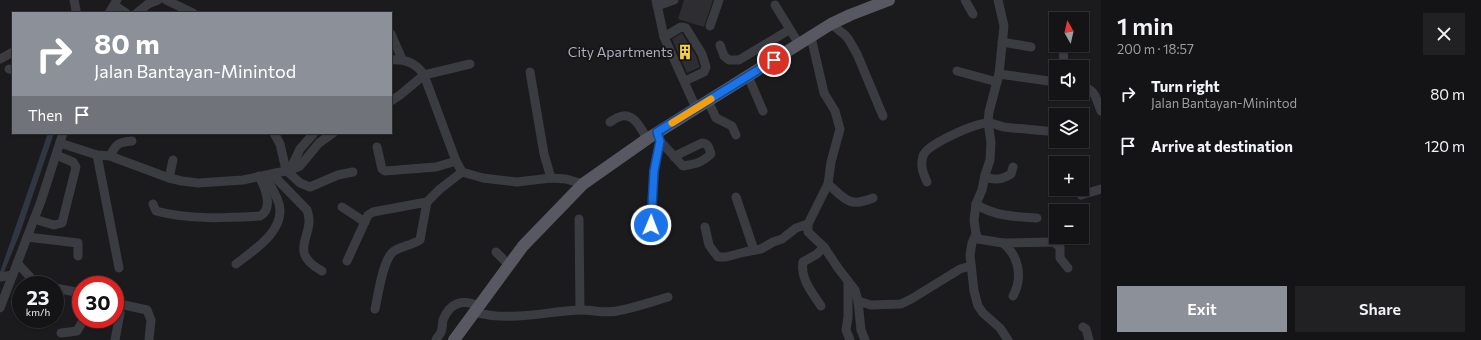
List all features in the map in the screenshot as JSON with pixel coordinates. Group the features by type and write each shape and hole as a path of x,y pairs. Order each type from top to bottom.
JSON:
{"main road":[{"path":"454,340 477,310 508,264 523,246 582,184 655,137 696,108 831,24 882,1"}],"street":[{"path":"74,0 75,12"},
{"path":"138,12 148,4 158,0"},
{"path":"166,0 191,12"},
{"path":"674,0 656,3 664,37 696,108"},
{"path":"710,26 719,0"},
{"path":"965,0 973,14"},
{"path":"998,0 1004,26 998,78 989,112 988,122 991,142 990,160 982,190 976,204 974,220 976,234 978,239 994,243 1054,242 1060,247 1060,258 1068,268"},
{"path":"110,12 115,2 125,12"},
{"path":"775,5 799,44"},
{"path":"831,24 845,35 857,54 862,70 883,116"},
{"path":"664,37 681,27 686,28 702,54 706,67 704,72 685,81"},
{"path":"720,45 724,56 729,60 739,60 789,30"},
{"path":"392,36 402,60"},
{"path":"811,37 824,94 835,111 840,129 832,158 828,184 808,224 808,232 824,248 855,290 858,301 861,330 865,340"},
{"path":"1002,42 1032,47"},
{"path":"0,58 12,52"},
{"path":"392,60 402,60 412,63 420,68 424,75 456,161 462,172 483,178 517,182 551,178 566,179 582,184"},
{"path":"392,100 400,96 424,75 470,64"},
{"path":"957,71 998,78 1009,77 1049,81"},
{"path":"530,72 544,154 551,178"},
{"path":"748,76 763,111"},
{"path":"1089,88 1101,92"},
{"path":"1089,89 1093,92 1101,111"},
{"path":"708,101 716,118 732,126 736,135"},
{"path":"610,122 622,116 629,117 655,137 674,157"},
{"path":"927,182 921,167 926,150 948,137 968,128 988,122 1007,127 1049,131"},
{"path":"0,308 34,219 63,134"},
{"path":"275,134 280,144 288,170 300,184 310,187 338,175 353,172"},
{"path":"288,170 300,149 313,134"},
{"path":"60,142 97,155 110,156 169,178 198,183 243,180 300,166 319,143 332,134"},
{"path":"651,225 655,137"},
{"path":"110,156 117,144 132,141"},
{"path":"377,147 382,169 385,171 436,167 456,161"},
{"path":"34,219 54,225 62,223 76,167 73,162 56,155"},
{"path":"97,155 119,268"},
{"path":"169,178 173,160"},
{"path":"985,175 988,178 996,180 1003,179 1011,174 1013,167"},
{"path":"347,261 368,215 373,212 427,202 440,189 462,172"},
{"path":"152,204 156,211 171,215 230,218 260,216 264,214 266,210 267,202 265,175"},
{"path":"236,264 264,241 275,228 280,217 279,205 265,175"},
{"path":"265,175 307,210 309,222 304,252 307,261 322,271"},
{"path":"828,184 850,202 863,202 873,198"},
{"path":"1089,192 1101,189"},
{"path":"736,198 754,250"},
{"path":"375,309 387,261 394,251 420,240 427,202"},
{"path":"976,204 985,211 1019,217 1037,218"},
{"path":"342,207 365,222"},
{"path":"579,218 580,310"},
{"path":"705,227 709,245 718,257 726,258 761,249 782,239 796,228 808,224"},
{"path":"976,234 971,249 971,266 974,291 980,310 995,323 1005,334 1008,340"},
{"path":"27,237 78,243 78,256"},
{"path":"1003,243 1009,248 1014,256 1019,274 1016,290 1013,296"},
{"path":"821,306 804,279 802,267 804,262 824,248"},
{"path":"496,252 508,264"},
{"path":"17,263 27,276"},
{"path":"858,301 871,305 901,304 960,269 971,266"},
{"path":"0,277 13,275"},
{"path":"848,281 849,311 846,330 850,340"},
{"path":"436,340 441,333 443,320 447,311 456,304 469,302 484,315 497,317 580,310 609,312 619,311 668,297"},
{"path":"124,305 148,310 151,320 149,340"},
{"path":"1084,327 1089,340"},
{"path":"61,333 77,331 79,328"},
{"path":"115,340 117,328"}],"shaded area":[{"path":"48,134 54,134 20,233 0,282 0,272"}],"building":[{"name":"City Apartments","path":"684,0 713,0 704,27 678,19"},
{"name":"City Apartments","path":"682,33 696,56 700,67 687,73 672,39"}],"slow traffic":[{"path":"672,123 711,99"}],"place":[{"name":"City Apartments","path":"685,52"}],"route":[{"path":"651,225 654,171 660,141 657,132 774,60"}]}
